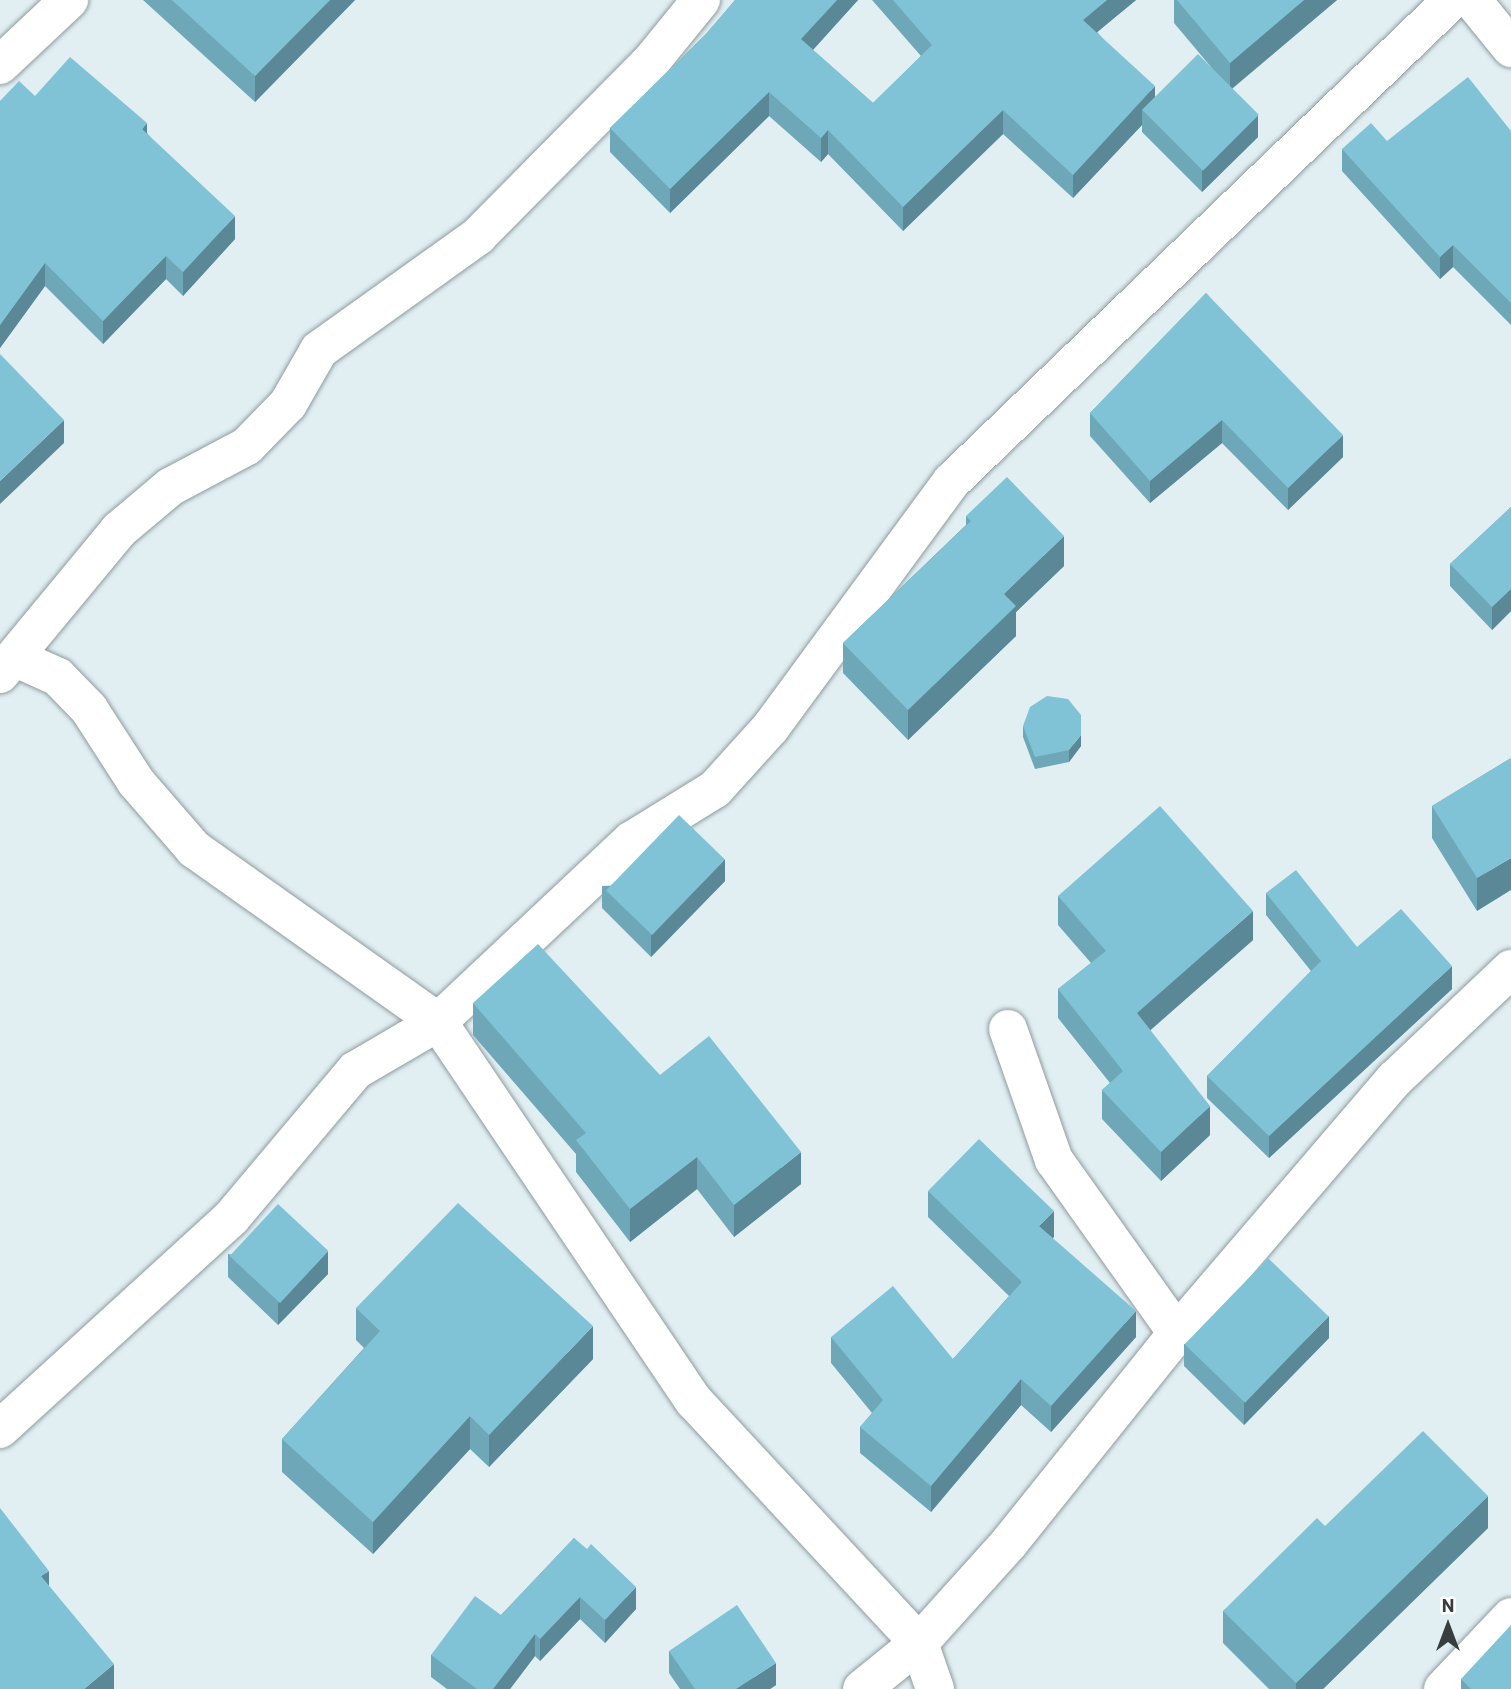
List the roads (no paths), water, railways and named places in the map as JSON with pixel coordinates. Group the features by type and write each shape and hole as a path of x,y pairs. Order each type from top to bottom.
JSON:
{"street":[{"path":"0,65 69,0"},
{"path":"701,0 653,59 478,236 319,351 288,404 247,446 170,486 119,530 8,666 58,677 89,709 136,782 194,849 438,1022 694,1401 919,1643 934,1689"},
{"path":"0,1429 232,1217 356,1070 438,1022 632,841 715,789 771,727 952,481 1452,0"},
{"path":"1472,0 1511,48"},
{"path":"862,1689 919,1643 1018,1532 1177,1333 1395,1079 1511,970"},
{"path":"1008,1029 1054,1160 1177,1333"},
{"path":"1443,1689 1511,1617"}]}
